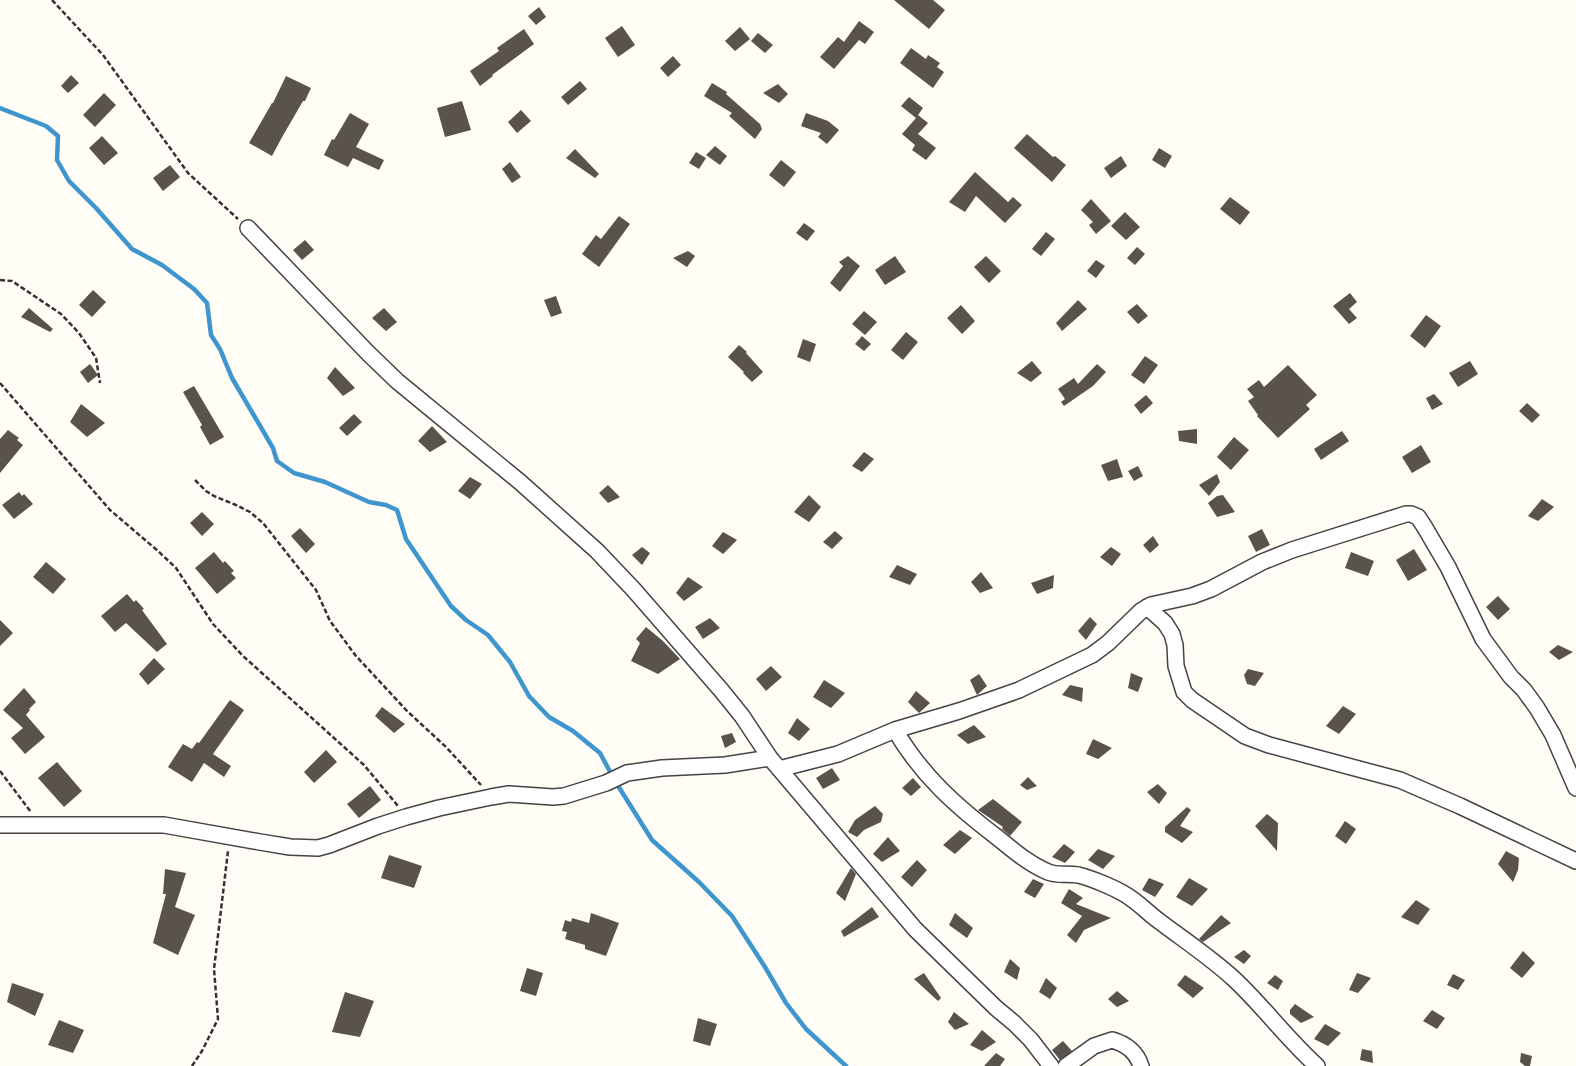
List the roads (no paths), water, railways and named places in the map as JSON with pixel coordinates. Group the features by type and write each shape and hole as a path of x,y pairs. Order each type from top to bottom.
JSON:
{"street":[{"path":"248,228 397,381 520,482 597,551 634,590 721,690 775,763 915,929 1031,1040 1051,1066"},
{"path":"0,825 164,825 229,837 318,848 370,829 439,808 492,797 509,794 564,796 606,783 627,773 662,768 775,763 838,754 895,730 986,703 1076,664 1108,643 1147,607 1192,596 1211,589 1262,562 1292,550 1406,514 1411,514 1418,518 1448,566 1483,638 1497,660 1538,708 1553,735 1576,788"},
{"path":"1147,607 1165,623 1172,634 1176,666 1184,692 1192,700 1246,736 1268,745 1400,780 1576,861"},
{"path":"895,730 932,782 978,823 1035,865 1058,875 1076,875 1087,878 1126,895 1178,936 1202,952 1234,979 1317,1066"},
{"path":"1066,1066 1094,1046 1112,1040 1130,1048 1139,1059 1141,1066"}],"waterway":[{"path":"0,108 46,126 58,136 57,160 69,181 132,249 162,265 194,289 207,303 211,335 220,349 232,378 273,448 277,461 294,473 325,482 369,502 386,505 397,510 406,539 451,606 466,620 488,635 510,662 529,696 549,717 573,731 600,753 652,840 699,882 732,916 786,1003 806,1029 846,1066"}]}
